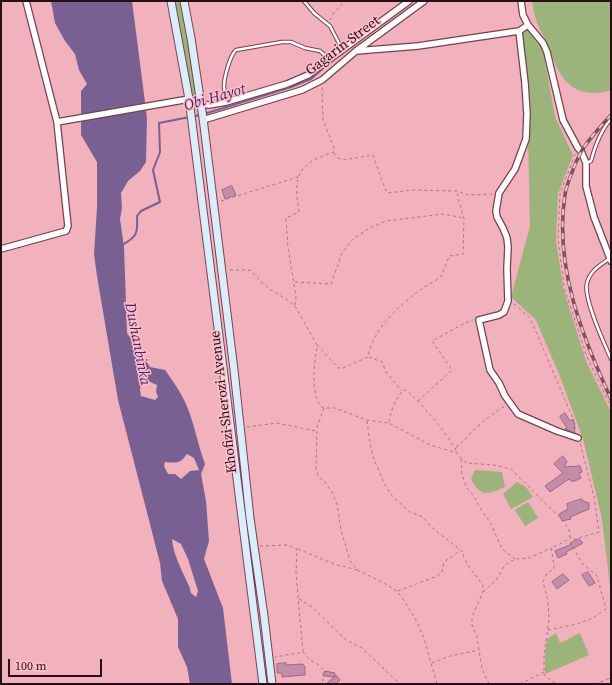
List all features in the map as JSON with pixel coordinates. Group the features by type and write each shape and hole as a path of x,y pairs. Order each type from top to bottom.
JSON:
{"main road":[{"path":"171,1 189,99"},
{"name":"Khofizi Sherozi Avenue","path":"184,1 203,119 272,684"},
{"path":"178,40 191,38"},
{"name":"Khofizi Sherozi Avenue","path":"189,99 263,684"}],"street":[{"path":"1,249 66,231 68,226 57,122 26,1"},
{"path":"201,105 226,102 287,84 308,75 409,1"},
{"name":"Gagarin Street","path":"203,119 302,90 322,80 356,51 424,1"},
{"path":"521,1 523,15 528,25 543,42 547,52 563,120 581,151 586,163 586,186 594,217 610,260"},
{"path":"356,51 418,46 519,31 528,25"},
{"path":"519,31 527,114 526,140 515,169 499,193 497,217 503,228 508,247 508,301 504,312 499,315 479,320 490,370 510,404 518,414 578,438"},
{"path":"57,122 189,99"}],"lane":[{"path":"304,1 314,13 330,26 342,49"},
{"path":"226,102 224,85 232,53 236,50 282,42 291,42 305,48 320,51 329,60"},
{"path":"586,163 591,161 594,147 607,123 611,119"},
{"path":"610,260 595,268 586,284 590,305 611,359"}],"path":[{"path":"328,24 332,14 345,1"},
{"path":"322,80 323,120 334,148 334,152 338,158 343,160 373,155 387,193 414,190 457,191 468,195 499,193"},
{"path":"578,148 560,194 558,238 564,286 587,356 611,407"},
{"path":"295,306 296,296 288,248 286,218 299,212 297,185 300,171 315,159 334,152"},
{"path":"213,204 299,177"},
{"path":"368,357 373,341 382,326 391,316 426,286 440,278 449,256 463,254 464,218 457,191"},
{"path":"294,282 331,284 342,253 353,239 368,229 386,221 443,214 464,218"},
{"path":"221,271 252,271 259,280 271,290 295,306 316,345 338,368 343,368 368,357 382,362 386,372 402,391 406,390 418,401 456,448 457,453 466,463 494,465 511,469 562,520 569,529 572,540 599,532 594,497 572,416 530,318 516,305 508,301"},
{"path":"418,401 452,370 432,341 469,321 479,320"},
{"path":"316,345 314,389 320,406 324,408 335,408 366,420 389,423 430,445 457,453"},
{"path":"389,423 396,399 402,391"},
{"path":"456,448 462,444 467,436 496,411 510,404"},
{"path":"324,408 317,427 316,468 318,476 325,482 332,492 337,504 341,530 350,561 357,570"},
{"path":"366,420 373,457 385,485 393,497 410,512 423,517 430,526 463,552 464,558 469,567 483,585 483,592"},
{"path":"240,428 277,423 317,432"},
{"path":"461,458 462,475 467,488 490,522 502,550 515,559"},
{"path":"489,684 482,669 477,637 472,625 472,617 483,592 496,580 505,566 515,559 529,558 566,541 570,536"},
{"path":"547,631 594,618 606,609 597,576 582,563 568,538"},
{"path":"254,546 287,545 334,564 357,570 384,582 397,591 415,618 424,638 437,684"},
{"path":"551,548 554,569 547,573 543,582 548,602 549,619 544,656 544,675 556,684"},
{"path":"297,549 296,573 303,652 310,660 319,665 323,670 323,680 321,684"},
{"path":"397,591 437,576 442,572 444,562 457,553 460,549"},
{"path":"298,599 312,607 346,640 362,648 400,684"},
{"path":"432,663 450,656 479,650"},
{"path":"269,658 303,652"},
{"path":"520,684 544,672"},
{"path":"595,684 610,678"}],"green space":[{"path":"171,1 182,1 198,108 190,108"},
{"path":"532,1 611,1 611,90 601,93 584,92 574,88 566,81 556,65 537,23"},
{"path":"527,28 542,44 555,117 573,155 558,194 556,240 563,287 586,361 611,412 611,595 602,519 583,439 561,379 536,320 511,297 530,226 528,140 521,32"},
{"path":"475,470 502,472 505,487 489,493 482,492 471,479"},
{"path":"517,482 526,487 533,497 511,509 503,494"},
{"path":"528,502 538,518 525,526 515,510"},
{"path":"556,633 560,643 580,633 589,655 545,674 547,639"}],"shaded area":[{"path":"51,1 132,1 147,118 146,162 140,171 128,181 121,193 122,208 120,219 124,247 127,333 150,367 165,370 182,396 192,420 205,464 201,474 206,501 209,541 204,559 223,608 232,684 190,684 187,667 178,647 178,619 162,581 160,563 118,400 97,276 94,254 97,208 97,162 81,135 81,91 87,84 79,70 75,54 65,41 55,23","holes":["146,380 157,385 156,392 158,397 155,400 141,396 141,382","187,454 194,458 199,470 190,471 181,479 175,474 168,474 164,466 165,462 172,463 182,460","172,539 181,544 188,559 198,591 196,597 191,593"]}],"building":[{"path":"232,186 236,195 225,199 222,190"},
{"path":"565,413 570,421 573,419 575,424 575,433 565,429 567,428 560,417"},
{"path":"563,456 567,462 564,467 580,466 582,472 579,473 581,478 575,481 571,481 569,479 550,492 545,486 563,473 554,464"},
{"path":"582,499 583,501 589,503 589,509 570,517 571,519 562,521 559,514 568,509 567,504"},
{"path":"579,539 583,543 566,552 567,554 558,558 555,551 572,544 571,543"},
{"path":"588,572 595,583 589,586 582,575"},
{"path":"563,574 569,580 557,589 552,582"},
{"path":"286,663 286,665 303,664 305,667 305,675 282,677 282,673 277,673 277,664"},
{"path":"325,671 335,673 334,677 324,676"},
{"path":"336,675 340,680 336,684 326,684"}],"waterway":[{"name":"Obi Hayot","path":"204,114 291,87 311,79 330,62"},
{"name":"Obi Hayot","path":"122,245 136,234 137,216 141,211 160,202 153,170 160,152 159,123 200,115"}],"railway":[{"path":"611,115 581,152 566,191 563,222 563,248 573,300 590,351 611,399"}],"water label":[{"name":"Dushanbinka","path":"137,344"}]}
